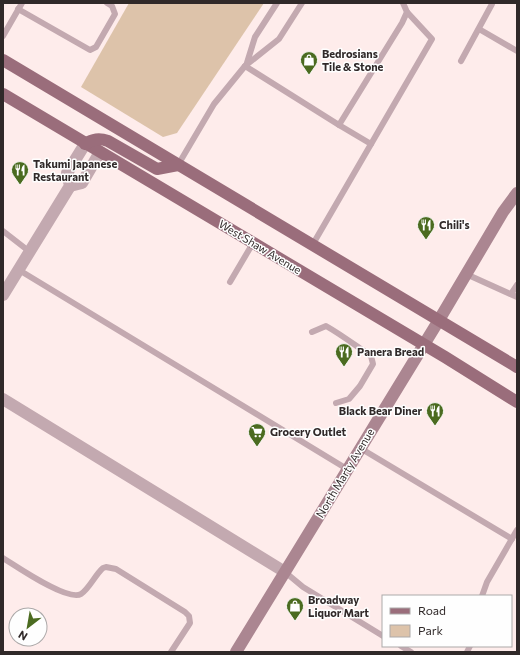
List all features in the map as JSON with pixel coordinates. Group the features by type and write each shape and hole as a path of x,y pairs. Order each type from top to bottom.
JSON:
{"main road":[{"path":"3,60 517,367"},
{"name":"West Shaw Avenue","path":"3,94 423,344 517,402"},
{"path":"85,144 93,140 100,139 108,141 158,169 178,165"}],"street":[{"path":"3,295 70,186 67,173 85,144"},
{"path":"70,186 82,183 100,152"},
{"name":"North Marty Avenue","path":"236,652 439,320 503,212 515,199"},
{"path":"3,399 285,572"}],"lane":[{"path":"3,36 20,6 90,50 96,48 115,14 112,6 107,3"},
{"path":"245,66 256,37 277,3"},
{"path":"178,165 214,104 245,66 279,39 302,3"},
{"path":"313,244 432,39 407,12 403,3"},
{"path":"462,61 492,4"},
{"path":"339,125 402,23 407,12"},
{"path":"479,29 517,51"},
{"path":"245,66 371,144"},
{"path":"3,232 30,252"},
{"path":"230,282 253,243"},
{"path":"19,270 348,469"},
{"path":"466,274 514,295 517,285"},
{"path":"312,332 326,326 342,335 371,356 372,364 360,386 349,399 336,403"},
{"path":"360,448 512,539"},
{"path":"482,595 487,582 517,530"},
{"path":"3,558 42,582 72,596 82,594 103,568 106,567 116,569 189,616 190,623 171,652"},
{"path":"285,572 302,588 382,635"}],"green space":[{"path":"129,3 264,3 177,133 163,137 81,87"}],"place":[{"name":"Bedrosians Tile & Stone","path":"309,75"},
{"name":"Takumi Japanese Restaurant","path":"20,185"},
{"name":"Chili's","path":"426,240"},
{"name":"Panera Bread","path":"344,367"},
{"name":"Black Bear Diner","path":"435,426"},
{"name":"Grocery Outlet","path":"257,447"},
{"name":"Broadway Liquor Mart","path":"295,621"}]}
